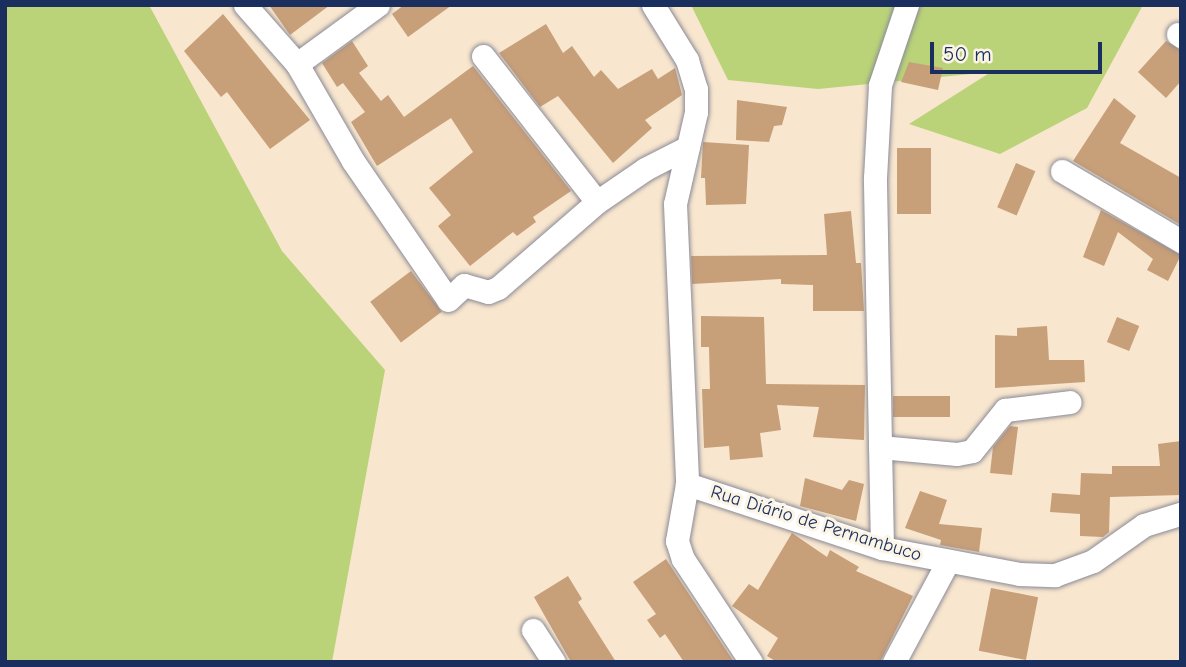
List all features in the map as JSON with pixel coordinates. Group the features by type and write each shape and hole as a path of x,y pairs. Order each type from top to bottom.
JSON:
{"street":[{"path":"245,5 297,64 360,171 448,300 464,285 488,292 498,288 597,202 688,147"},
{"path":"297,64 378,5"},
{"path":"653,5 687,60 696,89 696,112 675,204 687,485 677,541 683,559 751,662"},
{"path":"882,548 875,178 879,98 907,5"},
{"path":"483,57 597,202"},
{"path":"1062,171 1181,241"},
{"path":"880,447 957,454 972,450 1005,410 1070,402"},
{"name":"Rua Diário de Pernambuco","path":"687,485 882,548 947,563 1055,575 1093,561 1144,525 1181,514"},
{"path":"894,662 947,563"},
{"path":"533,631 555,662"}],"green space":[{"path":"5,5 149,5 282,251 385,370 332,662 5,662"},
{"path":"691,5 1143,5 1087,108 1000,154 909,124 991,72 818,89 728,80"}],"building":[{"path":"269,5 330,5 290,35"},
{"path":"404,5 452,5 408,37 392,14"},
{"path":"223,14 310,120 270,149 227,92 221,97 184,51"},
{"path":"546,24 563,53 572,46 594,77 601,70 618,89 652,69 658,79 675,68 682,95 645,120 652,128 613,163 558,96 540,107 499,53"},
{"path":"352,41 368,66 359,73 381,101 388,95 404,117 473,66 571,191 533,217 536,222 517,236 513,232 470,266 438,226 451,215 429,188 473,152 451,118 377,166 351,122 365,112 343,83 337,87 322,63"},
{"path":"1166,41 1181,50 1181,81 1166,98 1138,72"},
{"path":"909,62 943,68 938,90 901,82"},
{"path":"1114,98 1136,116 1120,143 1181,178 1181,225 1073,161"},
{"path":"737,100 787,107 782,125 774,126 769,142 736,140"},
{"path":"703,142 749,145 746,204 706,205 705,178 701,178"},
{"path":"897,148 931,148 931,214 897,214"},
{"path":"1016,163 1035,171 1017,215 997,207"},
{"path":"1101,210 1181,255 1168,281 1147,270 1153,259 1118,232 1104,266 1083,257"},
{"path":"851,211 856,263 861,263 864,311 813,311 813,285 781,284 781,279 692,284 691,256 827,255 824,214"},
{"path":"411,271 442,312 401,342 370,302"},
{"path":"701,316 764,317 766,384 865,385 864,440 813,437 819,407 777,405 781,430 760,433 763,457 730,460 729,446 704,448 702,389 710,389 709,347 701,347"},
{"path":"1117,317 1139,326 1129,351 1107,342"},
{"path":"1047,326 1049,360 1084,360 1085,382 995,388 995,335 1017,336 1017,328"},
{"path":"893,396 950,396 950,417 893,417"},
{"path":"1010,426 1018,427 1012,475 990,473 993,447"},
{"path":"1181,441 1181,495 1110,497 1109,532 1103,537 1080,536 1080,514 1050,512 1052,493 1080,495 1081,473 1112,474 1112,466 1160,466 1158,444"},
{"path":"805,478 842,490 849,480 864,484 856,521 800,506"},
{"path":"920,491 947,500 939,524 982,528 979,552 940,545 941,540 905,528"},
{"path":"792,533 827,557 830,550 859,567 856,571 913,596 880,662 777,662 767,656 778,638 732,606 749,584 758,590"},
{"path":"666,559 734,662 684,662 665,634 660,638 647,620 656,614 633,582"},
{"path":"568,576 582,599 578,602 616,662 571,662 534,597"},
{"path":"991,588 1038,597 1026,660 979,651"}]}
